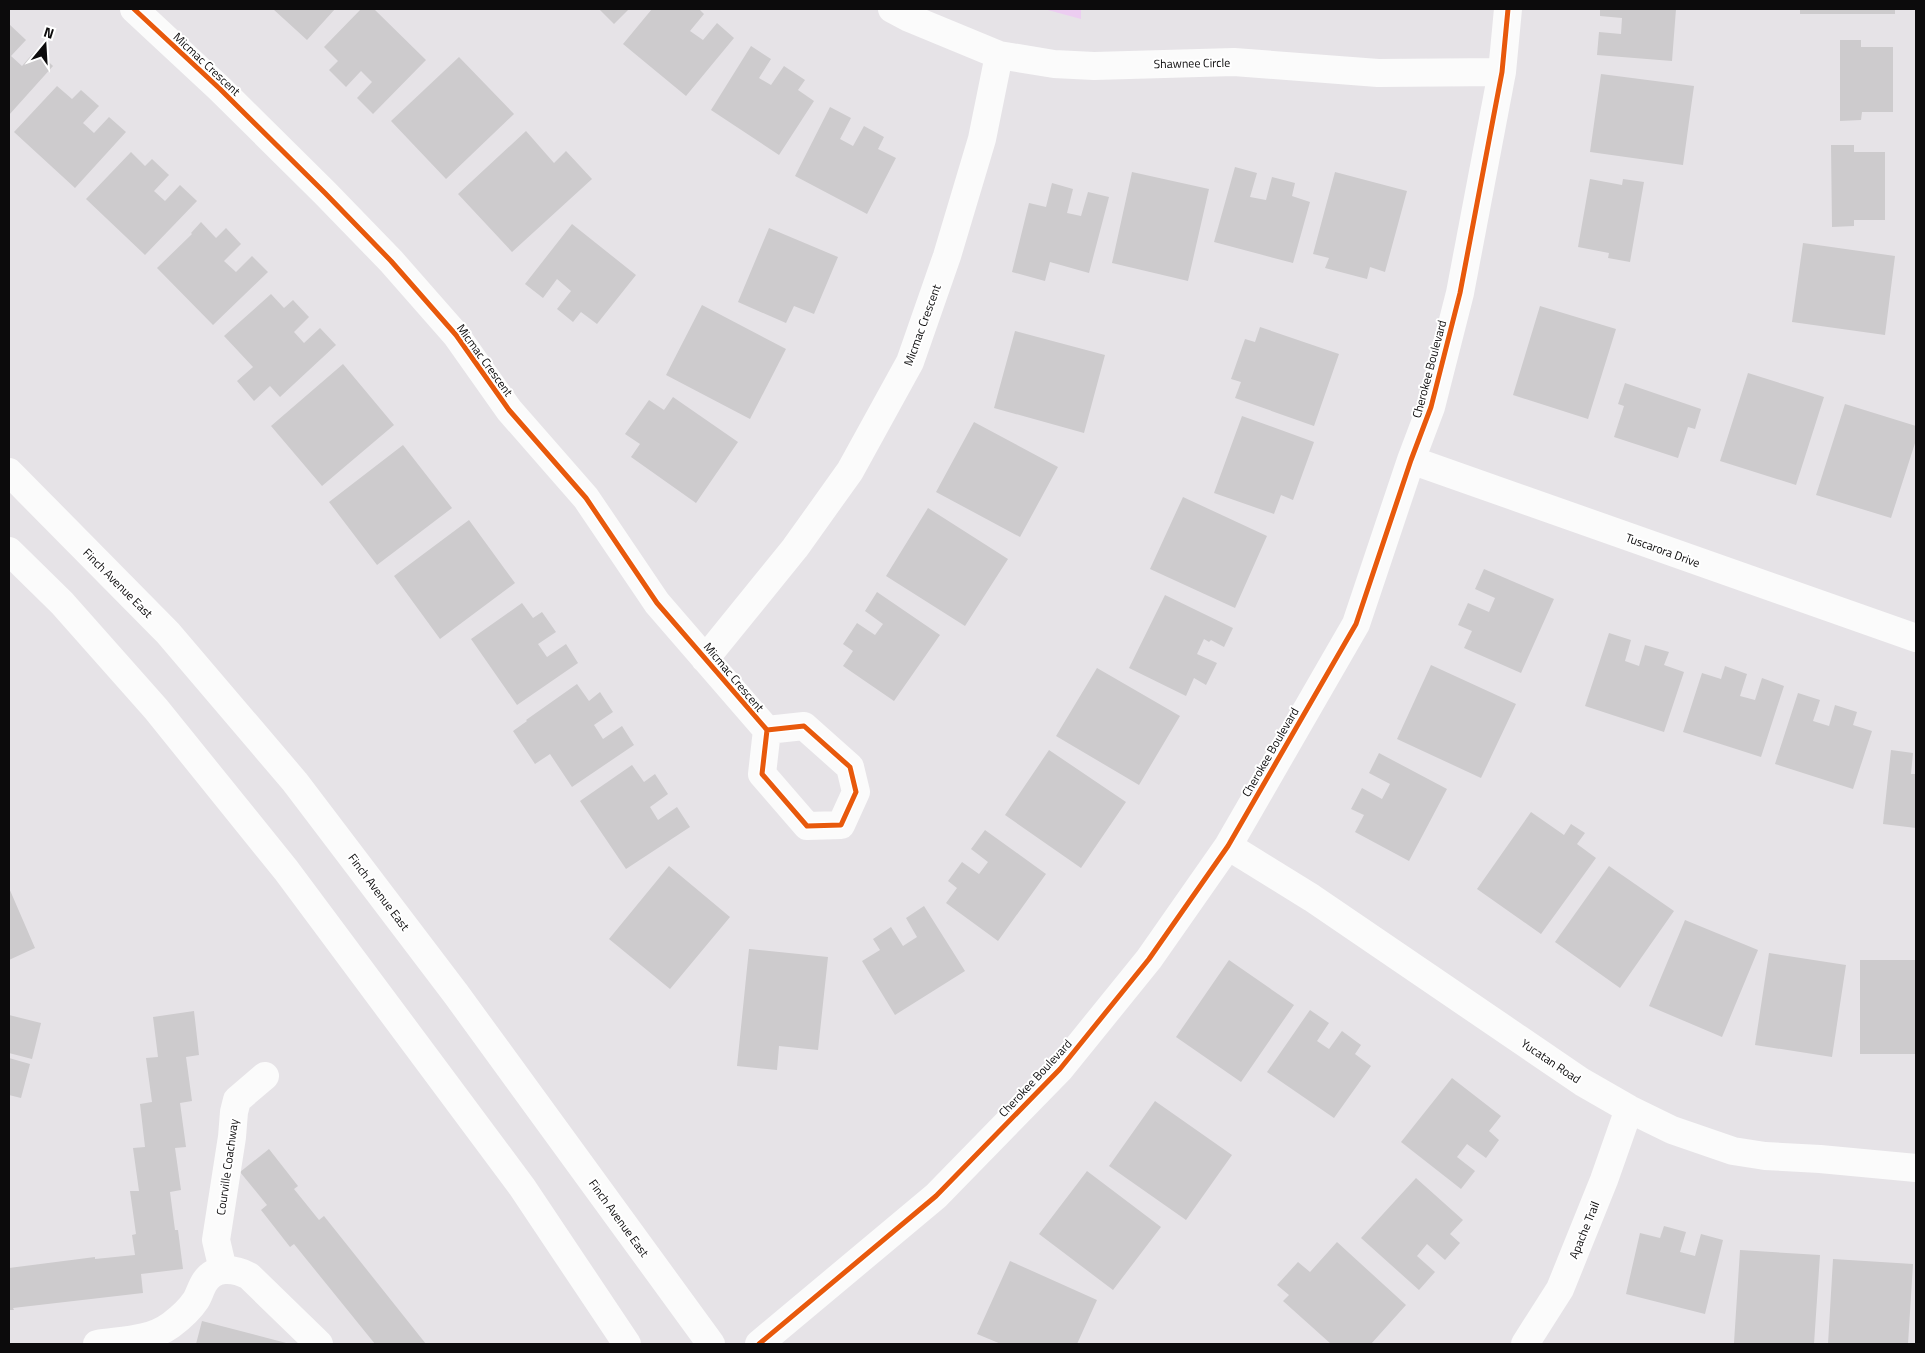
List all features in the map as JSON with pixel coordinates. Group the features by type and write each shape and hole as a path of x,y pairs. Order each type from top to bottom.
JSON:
{"street":[{"name":"Micmac Crescent","path":"134,9 220,89 325,193 391,261 456,334 509,410 586,498 657,602 766,730"},
{"name":"Shawnee Circle","path":"892,9 1000,55 1054,64 1094,66 1234,62 1378,73 1502,72"},
{"name":"Cherokee Boulevard","path":"759,1344 936,1196 1060,1069 1149,960 1228,846 1356,624 1411,460 1431,408 1460,293 1502,72 1508,9"},
{"name":"Micmac Crescent","path":"705,659 795,548 850,471 910,362 947,256 982,139 1000,55"},
{"name":"Tuscarora Drive","path":"1411,460 1916,638"},
{"name":"Finch Avenue East","path":"9,472 168,633 295,782 456,994 710,1344"},
{"path":"9,551 62,603 156,709 286,870 522,1187 627,1344"},
{"name":"Yucatan Road","path":"1228,846 1312,898 1582,1082 1629,1109 1672,1130 1732,1151 1765,1156 1916,1168"},
{"name":"Courville Coachway","path":"222,1270 216,1240 232,1137 234,1112 237,1100 264,1076"},
{"name":"Apache Trail","path":"1525,1344 1560,1289 1604,1180 1629,1109"},
{"path":"97,1344 122,1342 154,1335 172,1325 194,1302 204,1282 211,1274 222,1270 240,1271 249,1276 318,1344"}],"shaded area":[{"path":"1044,9 1081,9 1081,19"}],"building":[{"path":"273,9 335,9 307,40"},
{"path":"361,9 374,9 426,60 373,114 357,98 372,82 361,71 346,87 329,70 338,61 324,47"},
{"path":"599,9 629,9 614,24"},
{"path":"652,9 699,9 704,14 690,31 703,40 717,23 734,38 686,96 623,44"},
{"path":"1600,9 1676,9 1672,61 1597,55 1599,32 1621,34 1622,18 1600,16"},
{"path":"1800,9 1895,9 1895,14 1800,14"},
{"path":"9,24 26,40 11,56 22,66 36,50 53,66 9,115"},
{"path":"1840,40 1861,40 1861,47 1893,47 1893,112 1862,112 1861,120 1840,121"},
{"path":"751,46 771,59 759,78 771,85 784,66 805,80 798,90 814,101 779,155 711,110"},
{"path":"459,57 514,114 446,179 391,121"},
{"path":"1601,74 1694,86 1683,165 1590,152"},
{"path":"57,86 72,99 81,90 99,106 83,123 94,133 109,117 126,132 75,188 14,132"},
{"path":"830,107 851,118 840,139 853,146 864,126 884,137 878,149 896,158 867,214 795,176"},
{"path":"526,131 554,163 566,151 592,179 512,252 458,194"},
{"path":"1831,145 1854,145 1854,152 1885,152 1885,220 1854,220 1854,226 1832,227"},
{"path":"131,152 145,166 152,159 169,175 154,191 165,201 180,185 197,201 145,255 86,199"},
{"path":"1235,167 1257,173 1250,197 1266,200 1272,177 1295,183 1292,196 1310,202 1293,263 1214,242"},
{"path":"1132,172 1209,189 1188,281 1112,263"},
{"path":"1335,172 1407,191 1385,272 1370,267 1367,279 1325,268 1329,258 1313,254"},
{"path":"1590,179 1622,185 1623,179 1644,182 1630,262 1608,258 1609,253 1578,247"},
{"path":"1052,183 1073,189 1067,213 1081,216 1088,192 1109,197 1089,273 1050,262 1045,281 1012,272 1029,203 1046,207"},
{"path":"201,222 216,238 226,228 241,244 224,261 236,272 252,256 268,272 213,325 157,268 192,234"},
{"path":"572,224 636,275 597,324 581,312 573,322 557,309 571,291 557,279 543,298 525,284"},
{"path":"769,228 838,257 814,314 794,306 786,323 738,302"},
{"path":"1803,243 1895,256 1885,335 1792,322"},
{"path":"271,294 284,308 293,300 309,317 294,332 304,343 320,328 336,345 280,397 270,386 254,401 237,381 253,367 224,336"},
{"path":"702,305 786,349 750,419 666,375"},
{"path":"1540,306 1616,329 1588,419 1513,395"},
{"path":"1260,327 1339,354 1314,426 1235,398 1241,382 1231,379 1245,339 1255,342"},
{"path":"1015,331 1105,355 1084,433 994,408"},
{"path":"343,364 394,425 322,486 271,426"},
{"path":"1748,373 1824,397 1796,485 1720,461"},
{"path":"1625,383 1701,409 1695,429 1688,427 1678,458 1614,437 1624,406 1618,404"},
{"path":"673,397 738,442 696,503 631,457 640,444 625,434 649,400 664,410"},
{"path":"1845,404 1916,426 1916,440 1891,518 1816,495"},
{"path":"1242,416 1314,442 1293,500 1281,495 1274,514 1214,493"},
{"path":"974,422 1058,467 1020,537 936,492"},
{"path":"403,445 452,508 377,565 329,502"},
{"path":"1183,497 1267,536 1235,608 1150,569"},
{"path":"928,508 1008,559 965,626 886,576"},
{"path":"469,520 515,583 440,639 394,576"},
{"path":"1484,569 1554,599 1521,673 1464,648 1472,631 1458,625 1468,603 1489,612 1495,598 1475,589"},
{"path":"877,592 940,635 894,701 843,666 853,651 843,644 857,623 875,635 883,624 865,611"},
{"path":"1165,595 1233,628 1224,647 1211,640 1209,642 1204,639 1197,654 1217,663 1206,685 1194,678 1186,696 1129,668"},
{"path":"522,603 533,618 542,612 556,632 538,644 547,657 566,644 578,663 517,705 471,639"},
{"path":"1609,633 1631,640 1625,661 1639,666 1645,645 1669,652 1664,665 1684,672 1664,732 1585,706"},
{"path":"1431,665 1516,704 1481,778 1397,739"},
{"path":"1725,666 1747,674 1740,696 1755,700 1762,678 1784,686 1761,757 1683,732 1702,673 1721,679"},
{"path":"1097,668 1180,716 1139,785 1056,736"},
{"path":"577,684 589,701 600,692 613,712 594,725 603,739 622,726 634,745 572,787 550,754 535,764 513,731"},
{"path":"1798,693 1820,700 1813,721 1829,726 1835,705 1857,712 1853,725 1872,731 1853,789 1775,764"},
{"path":"1049,750 1126,802 1081,868 1005,815"},
{"path":"1891,750 1913,753 1911,774 1916,774 1916,828 1883,824"},
{"path":"1379,753 1447,789 1409,861 1355,832 1364,815 1351,809 1362,788 1382,799 1390,784 1369,773"},
{"path":"632,765 644,782 655,774 668,794 650,807 658,820 677,807 690,827 626,869 580,801"},
{"path":"1531,812 1564,835 1571,824 1585,833 1577,844 1596,858 1541,934 1477,889"},
{"path":"985,830 1046,874 998,941 946,903 957,888 948,881 962,862 979,874 988,862 971,849"},
{"path":"669,866 730,917 670,989 609,939"},
{"path":"1609,866 1674,911 1620,988 1555,942"},
{"path":"9,888 35,948 9,960"},
{"path":"924,906 965,971 895,1015 862,961 880,950 873,939 891,927 903,946 917,937 906,918"},
{"path":"1685,920 1758,950 1722,1037 1649,1006"},
{"path":"749,949 828,957 818,1050 779,1046 777,1070 737,1066"},
{"path":"1769,953 1846,965 1832,1057 1755,1045"},
{"path":"1229,960 1294,1005 1241,1082 1176,1037"},
{"path":"1860,960 1916,960 1916,1054 1860,1054"},
{"path":"1310,1010 1329,1023 1317,1041 1329,1049 1342,1031 1361,1045 1355,1054 1371,1066 1334,1118 1267,1072"},
{"path":"194,1011 199,1055 186,1057 192,1101 180,1103 186,1147 175,1148 181,1190 170,1192 175,1230 178,1230 183,1269 141,1274 143,1293 9,1310 9,1268 95,1257 95,1259 135,1255 132,1235 136,1234 130,1191 139,1191 133,1148 145,1147 140,1104 152,1102 146,1058 158,1057 153,1017"},
{"path":"9,1015 41,1023 32,1059 9,1053"},
{"path":"9,1058 30,1064 21,1098 9,1095"},
{"path":"1452,1078 1501,1116 1489,1131 1499,1140 1486,1158 1467,1144 1457,1157 1475,1171 1461,1189 1401,1142"},
{"path":"1155,1101 1232,1155 1186,1220 1109,1166"},
{"path":"269,1149 298,1186 294,1189 319,1220 324,1216 426,1344 375,1344 294,1244 290,1247 261,1210 267,1205 240,1172"},
{"path":"1087,1171 1161,1227 1113,1290 1039,1234"},
{"path":"1416,1178 1463,1220 1450,1234 1460,1243 1445,1260 1427,1244 1417,1256 1435,1272 1419,1290 1361,1238"},
{"path":"1664,1226 1686,1232 1680,1252 1695,1256 1701,1234 1723,1240 1705,1314 1626,1294 1640,1233 1660,1238"},
{"path":"1337,1242 1406,1305 1371,1344 1331,1344 1283,1301 1289,1295 1277,1285 1298,1262 1310,1272"},
{"path":"1740,1250 1820,1255 1814,1344 1734,1343"},
{"path":"1833,1259 1913,1264 1908,1344 1828,1344"},
{"path":"1010,1261 1097,1300 1077,1344 1001,1344 977,1334"},
{"path":"202,1321 290,1344 196,1344"}],"cycle path":[{"path":"134,9 220,89 325,193 391,261 456,335 509,410 586,498 657,603 767,730 762,774 807,826 841,825 856,792 850,767 804,726 767,730"},
{"path":"759,1344 936,1196 1060,1069 1149,959 1228,846 1356,624 1411,460 1431,407 1460,293 1502,72 1508,9"}]}
